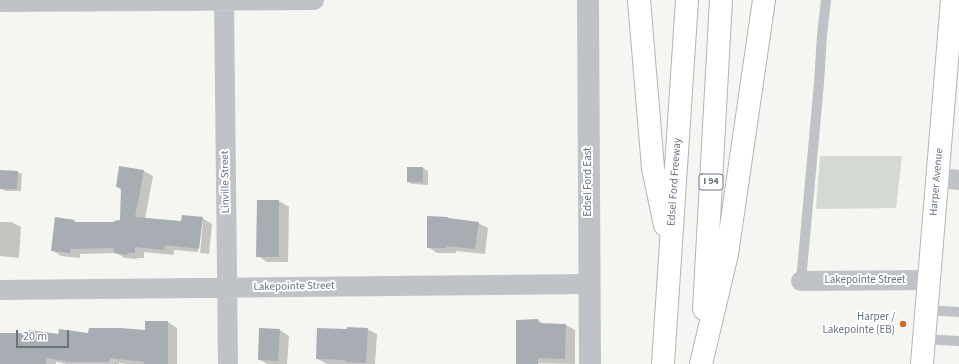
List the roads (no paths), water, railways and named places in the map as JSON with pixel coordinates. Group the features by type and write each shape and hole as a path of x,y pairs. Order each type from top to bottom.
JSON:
{"main road":[{"path":"639,0 653,168 670,251"},
{"name":"Edsel Ford Freeway","path":"663,364 687,0"},
{"name":"I 94","path":"701,364 721,0"},
{"path":"701,364 727,254 764,0"},
{"name":"Harper Avenue","path":"922,364 952,0"}],"street":[{"name":"Linville Street","path":"224,0 228,364"},
{"path":"0,2 314,0"},
{"name":"Edsel Ford East","path":"588,0 590,364"},
{"path":"938,178 959,180"},
{"name":"Lakepointe Street","path":"801,281 929,280"},
{"name":"Lakepointe Street","path":"0,290 589,284"}],"lane":[{"path":"801,281 826,0"},
{"path":"926,310 959,312"},
{"path":"924,339 959,341"}],"place":[{"name":"Harper / Lakepointe (EB)","path":"903,324"}]}
